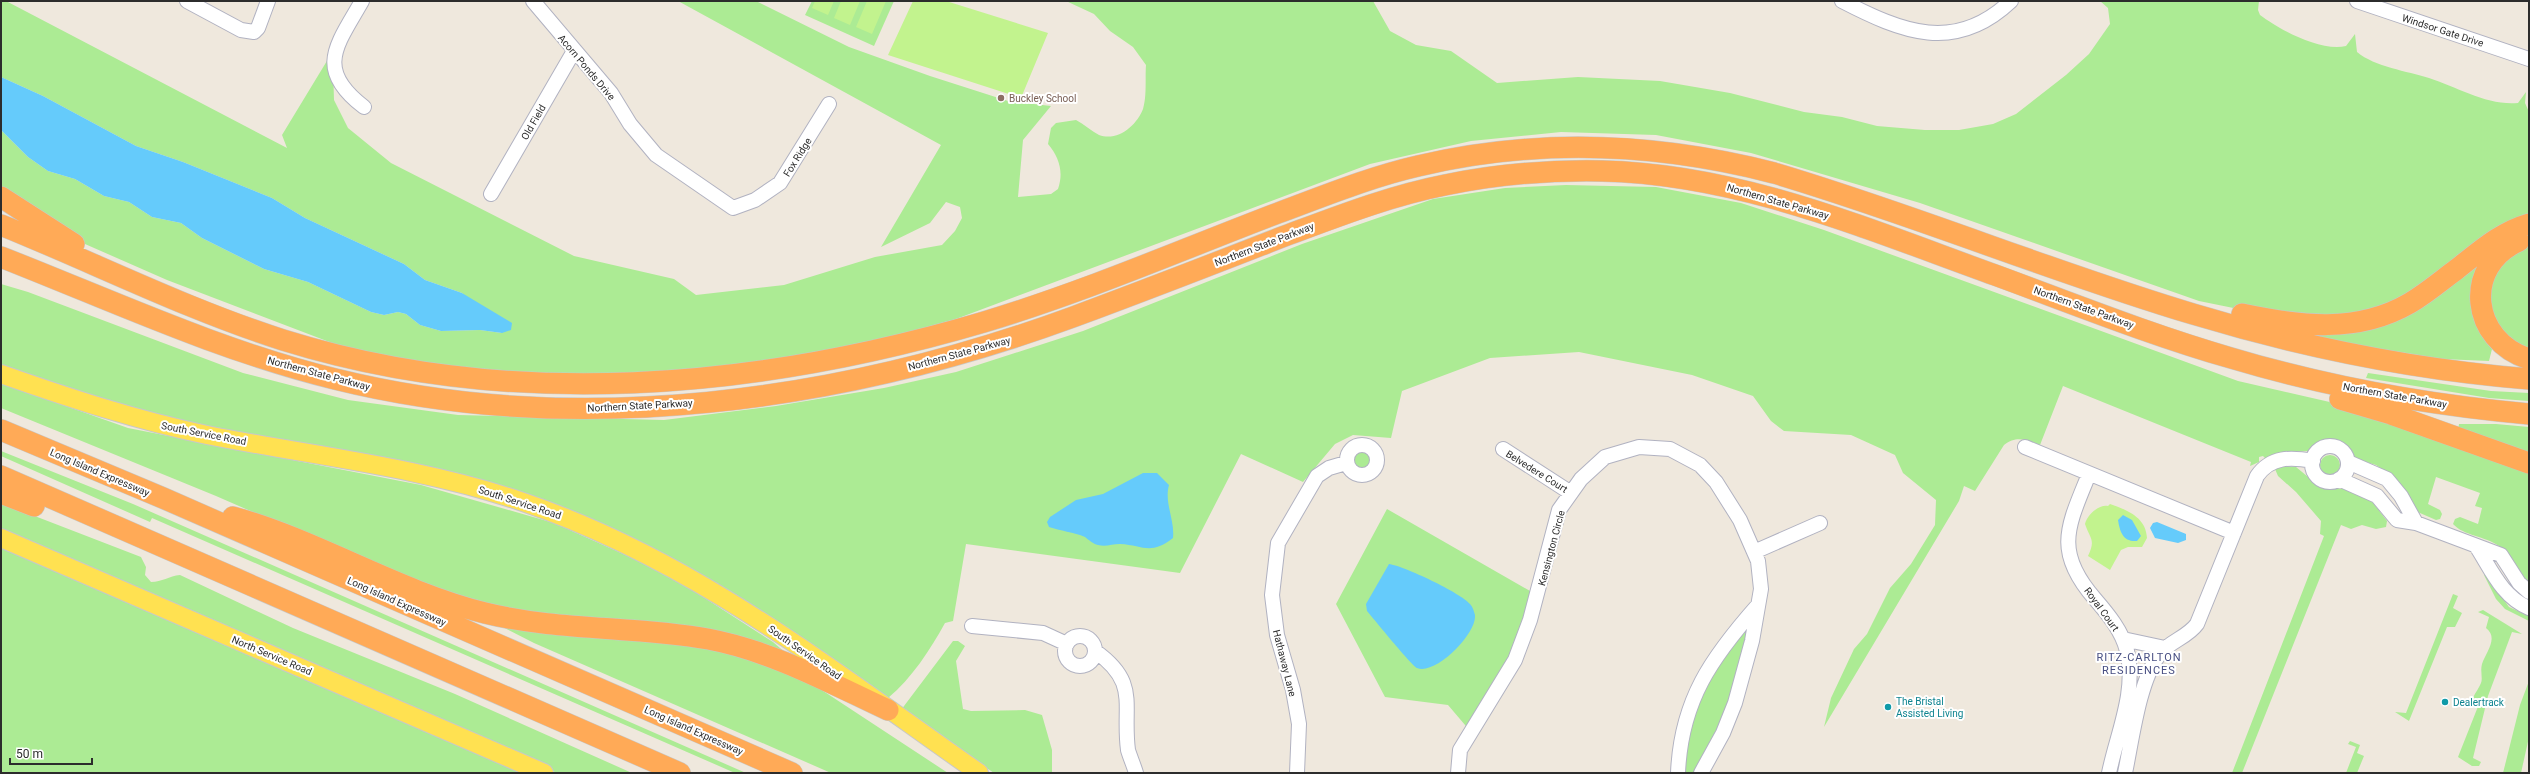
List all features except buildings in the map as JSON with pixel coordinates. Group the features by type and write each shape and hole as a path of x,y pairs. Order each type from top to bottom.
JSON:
{"highway":[{"path":"1,225 208,313 283,340 400,368 519,383 598,384 677,380 756,371 836,358 958,329 1030,307 1362,182 1419,166 1518,150 1578,147 1676,153 1774,173 2153,301 2240,327 2339,351 2434,368 2529,379"},
{"name":"Northern State Parkway","path":"1,257 219,343 333,379 453,401 572,408 652,406 732,399 852,380 930,362 1000,342 1082,314 1350,212 1401,195 1448,184 1501,176 1580,171 1621,172 1680,177 1765,195 2232,359 2344,386 2434,403 2529,414"},
{"path":"1,197 134,281"},
{"path":"2153,301 2214,308 2296,323 2331,326 2362,322 2384,316 2410,303 2502,235 2529,224"},
{"path":"2529,237 2510,245 2495,259 2484,277 2481,300 2485,322 2496,340 2508,350 2529,359"},
{"path":"1,272 144,326 219,343"},
{"path":"2155,333 2232,371 2377,409 2529,463"},
{"name":"Long Island Expressway","path":"1,430 163,498 792,773"},
{"path":"1,476 129,534 680,773"},
{"path":"1,493 64,518 129,534"},
{"path":"163,498 260,524 395,581 482,612 530,622 658,632 726,643 792,665 888,710"},
{"path":"623,749 649,773"}],"main road":[{"name":"South Service Road","path":"1,374 79,402 151,423 429,475 505,496 555,513 635,547 695,579 757,618 979,773"},
{"name":"North Service Road","path":"1,538 544,773"}],"street":[{"path":"187,1 241,30 254,32 258,28 268,1"},
{"path":"362,1 336,47 333,67 339,81 351,97 364,107"},
{"name":"Acorn Ponds Drive","path":"533,1 611,93 630,124 656,156 733,208"},
{"path":"1842,1 1884,23 1921,32 1951,33 1980,25 2000,12 2012,1"},
{"name":"Windsor Gate Drive","path":"2357,1 2529,59"},
{"name":"Old Field","path":"491,194 574,51"},
{"name":"Fox Ridge","path":"733,208 755,200 780,183 829,104"},
{"path":"2339,480 2346,472 2348,462 2343,452 2333,446 2321,449 2313,461 2314,472 2320,478 2327,482 2339,480 2377,496 2397,520 2416,523 2501,555 2519,583 2529,592"},
{"name":"Kensington Circle","path":"1458,773 1460,750 1515,660 1530,620 1560,510 1581,479 1605,457 1638,447 1670,449 1700,465 1716,482 1740,520 1758,561 1760,590 1752,642 1735,703 1723,733 1702,773"},
{"path":"2025,447 2234,533"},
{"name":"Belvedere Court","path":"1503,449 1571,493"},
{"path":"2125,773 2145,684 2153,664 2165,648 2186,636 2197,624 2255,480 2263,468 2284,458 2313,461"},
{"path":"2348,462 2387,479 2401,496 2416,523"},
{"name":"Hathaway Lane","path":"1297,773 1299,724 1293,690 1277,635 1272,595 1278,543 1317,476 1329,468 1346,464"},
{"name":"Royal Court","path":"2089,474 2070,524 2068,550 2077,574 2109,617 2123,639 2128,659 2128,687 2109,773"},
{"path":"1754,552 1820,524"},
{"path":"2476,546 2506,593 2517,602 2529,608"},
{"path":"1678,773 1678,755 1686,725 1703,675 1723,644 1758,604"},
{"path":"972,626 1044,633 1067,644"},
{"path":"1095,651 1089,663 1075,665 1066,654 1067,644 1075,638 1084,637 1092,642 1095,651 1112,663 1126,687 1128,750 1136,773"},
{"path":"2123,639 2165,648"}],"green space":[{"path":"1,1 6,1 287,148 282,135 336,46 333,67 334,100 348,128 391,163 574,256 674,279 696,295 784,285 875,257 942,245 955,231 962,218 960,207 946,202 930,223 881,247 941,145 678,1 756,1 849,47 930,76 1008,101 1051,106 1023,140 1018,197 1051,194 1058,189 1061,177 1058,159 1048,144 1051,128 1056,123 1076,120 1099,135 1106,137 1113,136 1126,131 1136,121 1143,109 1146,65 1133,47 1110,31 1094,14 1066,1 1373,1 1390,31 1416,45 1451,51 1497,83 1578,77 1660,81 1730,93 1804,112 1842,117 1877,126 1925,130 1959,130 1993,124 2016,114 2066,75 2089,54 2110,24 2108,8 2100,1 2259,1 2258,10 2260,15 2289,33 2313,43 2336,47 2346,46 2355,34 2357,52 2364,57 2382,65 2429,78 2495,102 2518,103 2526,92 2525,103 2529,112 2529,219 2402,304 2361,318 2263,314 2199,301 1920,203 1751,153 1656,135 1561,132 1471,141 1370,164 956,319 868,343 751,365 567,377 399,361 332,343 167,280 85,244 30,212 1,190 1,130 28,157 48,171 75,179 104,196 129,202 152,217 181,223 202,238 264,269 308,282 371,312 384,315 398,312 406,314 420,325 441,331 480,330 502,333 462,293 425,280 404,264 305,218 272,198 183,162 136,146 43,96 1,77"},
{"path":"812,1 894,1 874,46 805,15"},
{"path":"815,1 834,1 828,15 812,8"},
{"path":"841,1 860,1 850,25 834,18"},
{"path":"867,1 886,1 872,34 856,27"},
{"path":"913,1 946,1 1048,33 1021,98 888,55"},
{"path":"1566,185 1656,187 1741,203 1824,230 2238,381 2334,403 2529,469 2529,585 2521,576 2504,550 2487,540 2463,531 2453,524 2455,519 2460,517 2478,524 2482,508 2475,506 2480,493 2436,477 2428,504 2440,510 2442,514 2440,519 2436,520 2413,510 2391,475 2376,465 2356,459 2345,447 2337,442 2324,442 2308,451 2283,452 2266,459 2263,456 2259,457 2259,462 2250,466 2251,462 2063,386 2040,445 2022,439 2009,442 2004,445 1975,491 1964,486 1959,501 1824,727 1831,698 1854,649 1867,634 1890,588 1911,564 1935,525 1936,500 1903,473 1895,455 1851,435 1784,431 1771,421 1753,396 1692,375 1579,352 1490,358 1402,391 1391,438 1353,435 1335,444 1303,482 1241,454 1180,573 966,544 953,621 945,623 913,673 888,698 729,593 639,541 540,501 95,401 1,365 1,284 28,292 243,373 348,400 458,415 664,420 776,406 884,388 956,372 1083,331 1302,244 1433,199 1505,188"},
{"path":"2526,245 2529,245 2529,354 2496,332 2488,288 2494,269"},
{"path":"2480,261 2478,308 2482,330 2492,349 2489,361 2442,359 2315,338 2318,331 2350,332"},
{"path":"2368,373 2491,391 2529,393 2529,401 2489,398 2366,378"},
{"path":"1,383 128,428 421,485 554,523 666,573 773,642 794,660 471,603 411,581 216,496 1,408"},
{"path":"2459,424 2496,424 2529,427 2529,459 2458,431"},
{"path":"1362,445 1373,449 1377,460 1373,471 1362,475 1351,471 1347,460 1351,449"},
{"path":"1,451 133,504 746,773 735,773 152,518 150,522 1,456"},
{"path":"2330,455 2337,458 2340,465 2337,472 2330,475 2323,472 2320,465 2323,458"},
{"path":"2285,466 2296,467 2319,486 2343,489 2371,500 2387,521 2386,527 2376,529 2362,525 2351,529 2341,525 2242,773 2232,773 2324,536 2320,534 2321,521 2296,492 2278,476 2275,469"},
{"path":"1,503 141,557 146,567 145,575 151,582 180,575 293,628 455,694 632,773 557,773 1,529"},
{"path":"2110,504 2134,515 2143,525 2147,538 2142,547 2128,547 2121,550 2110,570 2088,556 2092,542 2085,524 2088,517 2097,508 2108,506"},
{"path":"1387,509 1537,595 1530,620 1471,732 1448,705 1385,697 1336,604"},
{"path":"1,538 544,773 1,773"},
{"path":"2484,575 2487,576 2509,607 2529,616 2529,621 2505,609 2496,599"},
{"path":"2453,594 2458,596 2453,608 2462,613 2455,627 2447,627 2409,721 2395,712 2406,713"},
{"path":"1758,604 1752,641 1701,773 1678,773 1690,710"},
{"path":"2483,610 2522,634 2512,632 2488,696 2473,758 2481,762 2479,766 2472,766 2458,757 2479,704 2472,701 2481,683 2482,664 2492,641 2490,632 2486,628 2489,617 2478,612"},
{"path":"491,621 694,645 759,662 808,681 948,773 831,773 534,643"},
{"path":"953,641 958,641 965,646 956,661 963,709 971,711 1025,710 1042,715 1052,750 1052,773 994,773 901,710"},
{"path":"2529,681 2529,737 2521,773 2503,773 2520,705"},
{"path":"2350,741 2360,745 2357,753 2364,756 2357,773 2346,773 2356,747 2348,744"}],"water":[{"path":"1,77 43,96 136,146 183,162 272,198 305,218 404,264 425,280 462,293 512,323 511,330 502,333 480,330 441,331 420,325 406,314 398,312 384,315 371,312 308,282 264,269 202,238 181,223 152,217 129,202 104,196 75,179 48,171 28,157 1,130"},
{"path":"1143,473 1157,473 1169,485 1168,498 1173,525 1173,538 1165,543 1158,547 1152,548 1120,544 1101,546 1094,544 1081,535 1049,527 1047,522 1050,517 1076,500 1103,494"},
{"path":"2123,515 2132,520 2141,536 2137,541 2128,540 2121,532 2118,520"},
{"path":"2157,522 2186,534 2186,540 2178,543 2155,538 2150,528 2153,523"},
{"path":"1389,564 1407,570 1456,593 1465,599 1473,608 1475,615 1474,623 1469,632 1454,652 1434,666 1425,669 1417,668 1367,611 1366,604"}],"place":[{"name":"Buckley School","path":"1001,98"},
{"name":"Dealertrack","path":"2445,702"},
{"name":"The Bristal Assisted Living","path":"1888,707"}],"district":[{"name":"RITZ-CARLTON RESIDENCES","path":"2139,663"}]}
